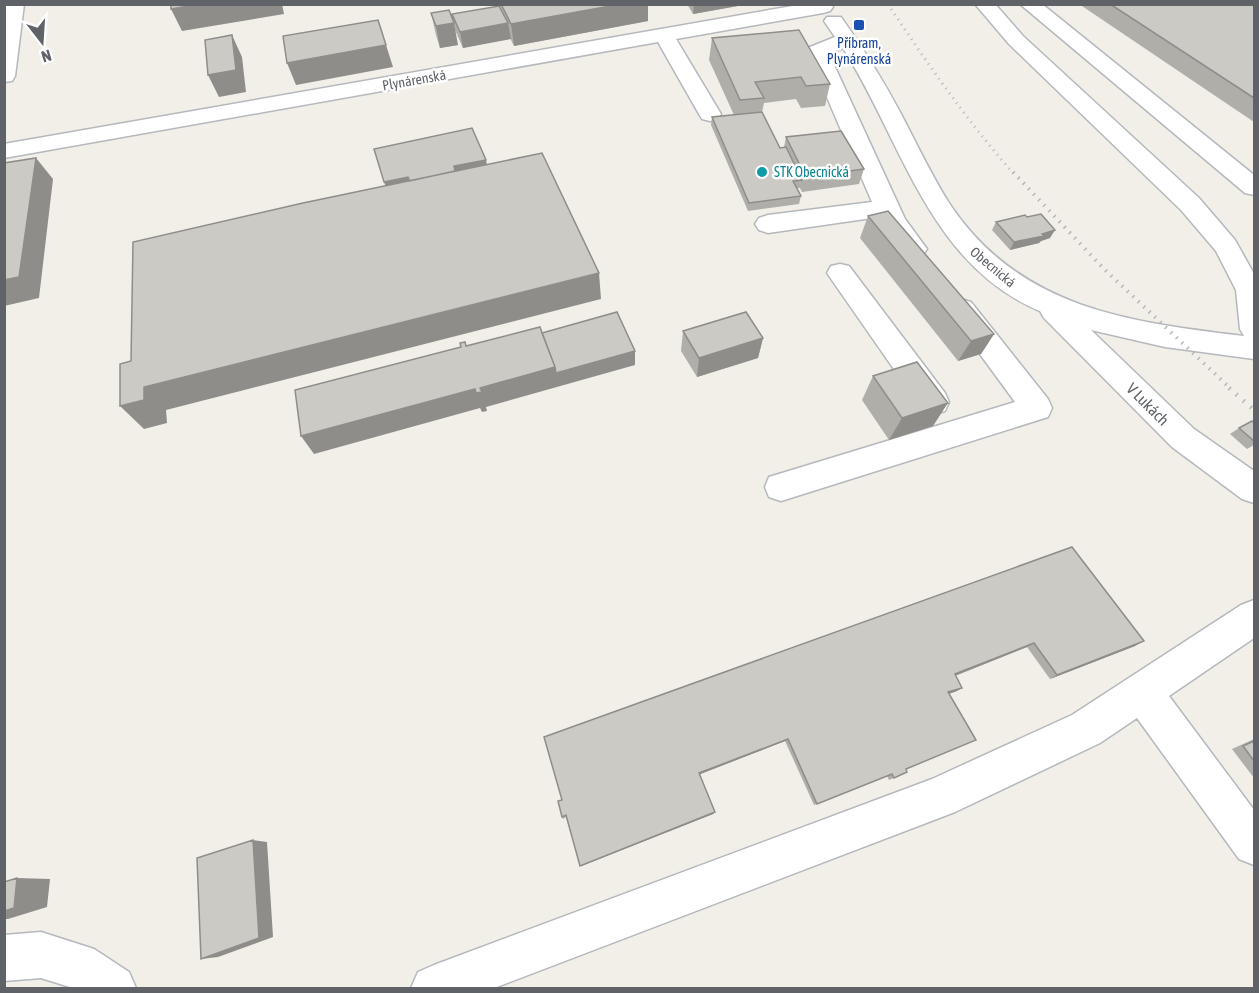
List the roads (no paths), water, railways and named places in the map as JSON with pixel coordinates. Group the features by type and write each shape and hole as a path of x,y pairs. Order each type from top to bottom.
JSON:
{"street":[{"path":"4,76 14,4"},
{"path":"984,4 1016,40 1190,204 1226,246 1250,290 1254,329"},
{"path":"1029,4 1254,187"},
{"name":"Plynárenská","path":"4,151 822,6"},
{"name":"Obecnická","path":"822,6 859,57 942,212 973,253 1008,283 1051,307 1104,323 1174,338 1254,348"},
{"path":"664,35 710,114"},
{"path":"781,487 1037,408 894,222 817,51 847,39"},
{"path":"768,224 887,208"},
{"path":"840,273 956,433"},
{"name":"V Lukách","path":"1051,307 1183,438 1254,489"},
{"path":"439,988 940,797 1086,729 1254,617"},
{"path":"1142,692 1254,844"},
{"path":"4,958 40,955 78,965 113,988"}],"railway":[{"path":"888,4 948,91 1014,174"},
{"path":"1013,172 1104,269 1231,389"},
{"path":"1229,388 1254,410"}],"place":[{"name":"Příbram, Plynárenská","path":"859,25"},
{"name":"STK Obecnická","path":"762,172"}]}
